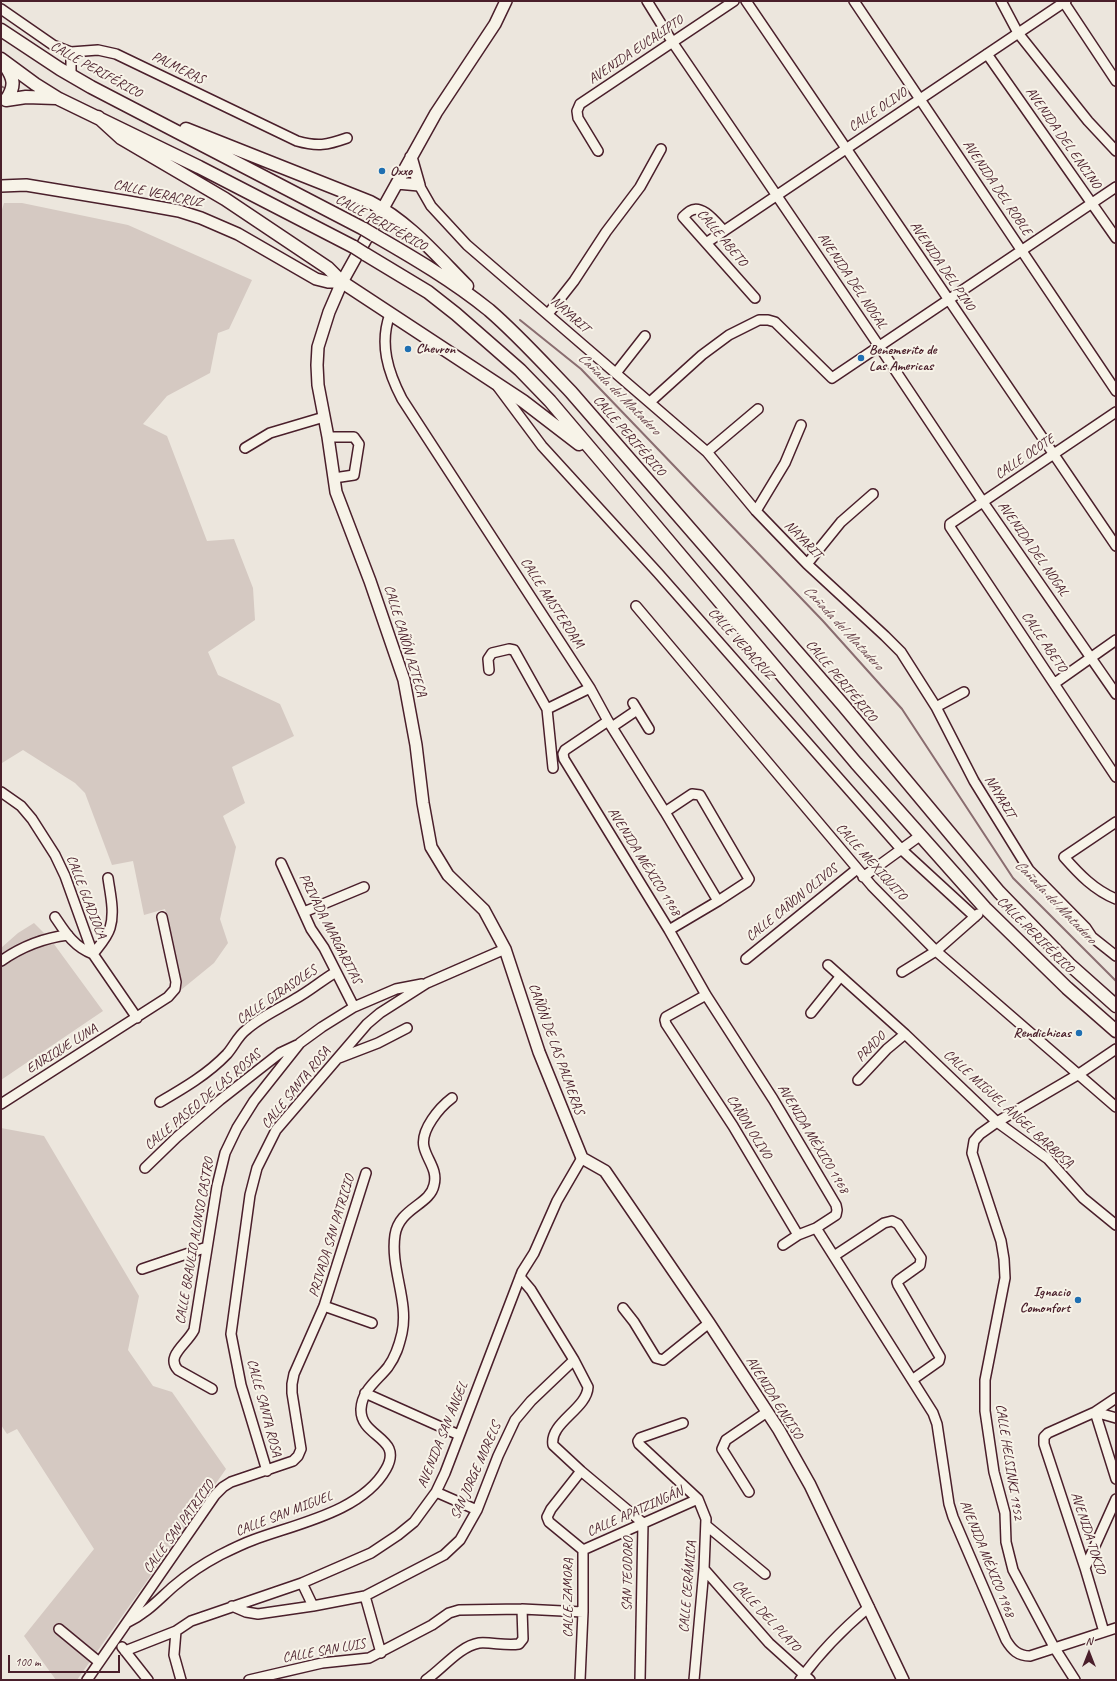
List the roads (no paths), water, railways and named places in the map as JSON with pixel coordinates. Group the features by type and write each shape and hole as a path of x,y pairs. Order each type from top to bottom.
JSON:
{"highway":[{"name":"CALLE PERIFÉRICO","path":"1,30 71,75 369,232 444,276 490,311 532,351 571,392 842,705 999,892 1069,964 1116,1006"},
{"name":"CALLE PERIFÉRICO","path":"1,59 35,84 59,99 200,167 354,247 428,292 501,352 550,401 856,763 985,908 1067,988 1116,1031"},
{"path":"1,59 13,79 12,92 3,102"},
{"path":"3,102 37,97 59,99"},
{"path":"142,112 212,138 382,208 401,221 421,240 490,311"},
{"path":"98,117 121,138 225,199 328,268 342,282 495,382 558,427 601,461"}],"main road":[{"name":"CALLE CAÑÓN AZTECA","path":"505,949 484,910 448,875 431,847 423,803 416,745 404,680 370,580 342,512 336,492 316,365 318,347 329,312 342,282 436,112 495,24 506,1"},
{"path":"397,183 419,185 411,157"},
{"name":"CALLE VERACRUZ","path":"1,186 26,185 179,212 219,225 238,234 316,279 328,282 342,282"},
{"name":"CAÑÓN DE LAS PALMERAS","path":"505,949 539,1052 582,1158"},
{"name":"AVENIDA ENCISO","path":"582,1158 600,1166 605,1171 709,1323 767,1412 810,1486 903,1680"}],"street":[{"name":"AVENIDA DEL NOGAL","path":"647,1 673,43 880,346 983,502 1116,694"},
{"name":"AVENIDA EUCALIPTO","path":"598,151 578,118 577,111 580,104 734,1"},
{"name":"AVENIDA DEL PINO","path":"746,1 1116,546"},
{"name":"AVENIDA DEL ROBLE","path":"854,1 1116,391"},
{"path":"1001,1 1018,33 1088,121 1116,151"},
{"name":"CALLE OLIVO","path":"706,243 1064,1"},
{"path":"1064,1 1116,81"},
{"name":"PALMERAS","path":"1,9 53,45 71,52 98,50 116,54 298,141 319,145 329,144 347,138"},
{"path":"71,52 71,75"},
{"name":"AVENIDA DEL ENCINO","path":"987,54 1116,238"},
{"path":"548,314 574,281 646,179 661,149"},
{"name":"NAYARIT","path":"419,185 431,206 462,239 707,452 756,511 807,564 901,652 936,707 974,781 1028,870 1086,928 1092,936 1116,956"},
{"path":"650,402 702,355 730,335 759,320 775,322 832,378 1116,187"},
{"name":"CALLE ABETO","path":"724,231 704,212 698,209 691,210 683,217 755,298"},
{"name":"CALLE AMSTERDAM","path":"390,314 384,333 385,354 393,382 402,399 590,688 610,724 718,901"},
{"path":"616,373 645,336"},
{"name":"CALLE VERACRUZ","path":"495,382 542,446 658,573 901,848 975,917"},
{"path":"707,452 758,409"},
{"name":"CALLE OCOTE","path":"950,524 1116,412"},
{"path":"245,448 270,433 324,417"},
{"path":"756,511 785,463 801,425"},
{"path":"328,437 354,436 359,444 354,475 334,478"},
{"path":"807,564 841,522 872,494"},
{"name":"CALLE ABETO","path":"950,524 950,527 1116,777"},
{"name":"CALLE MEXIQUITO","path":"636,606 863,876 936,951 1116,1107"},
{"path":"1055,683 1116,640"},
{"path":"489,670 488,659 492,653 512,649 547,709 553,768"},
{"path":"547,709 590,688"},
{"path":"936,707 964,692"},
{"name":"AVENIDA MÉXICO 1968","path":"649,729 635,707 610,724 565,750 563,754 564,759 670,930 706,995 773,1099 836,1205 838,1210 836,1215 816,1228 933,1413 938,1430 949,1504 953,1517 1006,1640 1017,1653 1023,1656 1030,1656 1116,1628"},
{"name":"CALLE GLADIOLA","path":"1,792 21,806 32,819 55,855 65,876 92,954 137,1018"},
{"path":"665,812 692,794 700,795 749,878 747,882 670,930"},
{"path":"1116,822 1064,856 1080,875 1092,886 1116,899"},
{"path":"863,876 901,848 921,836"},
{"name":"PRIVADA MARGARITAS","path":"281,863 311,929 324,948 354,1007"},
{"name":"CALLE CAÑON OLIVOS","path":"746,959 857,869"},
{"path":"55,916 68,935 79,947 92,954 105,939 110,928 111,898 108,878"},
{"path":"304,912 364,887"},
{"path":"902,972 936,951 985,908"},
{"name":"ENRIQUE LUNA","path":"1,1104 137,1018 168,997 175,989 176,982 162,917"},
{"path":"1,961 17,950 56,937 68,935"},
{"name":"CALLE SANTA ROSA","path":"267,1470 241,1385 231,1334 250,1196 257,1168 276,1130 368,1024 380,1013 427,984 505,949"},
{"name":"CALLE MIGUEL ÁNGEL BARBOSA","path":"828,965 905,1034 997,1122 1048,1160 1082,1198 1116,1225"},
{"name":"CALLE GIRASOLES","path":"160,1102 206,1074 227,1054 245,1030 336,972"},
{"path":"811,1013 840,977"},
{"name":"CALLE BRAULIO ALONSO CASTRO","path":"212,1389 178,1370 172,1361 175,1354 190,1338 194,1330 217,1186 225,1153 237,1128 254,1101 300,1044 322,1027 354,1007 396,989 427,984"},
{"name":"CAÑON OLIVO","path":"706,995 666,1017 666,1024 733,1126 798,1235"},
{"path":"339,1058 378,1043 407,1028"},
{"name":"PRADO","path":"858,1080 887,1049 905,1034"},
{"name":"CALLE PASEO DE LAS ROSAS","path":"145,1168 177,1137 220,1100 280,1053 300,1044"},
{"path":"997,1122 1079,1074 1116,1050"},
{"path":"452,1098 441,1106 434,1115 424,1137 423,1145 434,1167 435,1176 432,1192 399,1221 395,1234 394,1252 404,1325 398,1350 389,1366 365,1393 459,1435"},
{"name":"CALLE HELSINKI 1952","path":"997,1122 980,1134 974,1141 972,1153 1001,1241 1005,1278 986,1380 985,1411 993,1464 1005,1513 1006,1542 1013,1570 1054,1647 1075,1680"},
{"name":"AVENIDA SAN ÁNGEL","path":"125,1650 176,1632 191,1621 302,1583 370,1553 398,1535 414,1522 436,1492 520,1277 534,1253 557,1201 582,1158"},
{"name":"PRIVADA SAN PATRICIO","path":"366,1173 324,1306 372,1322"},
{"path":"834,1256 884,1223 892,1221 898,1224 921,1258 920,1265 897,1282 940,1357 938,1361 912,1380"},
{"path":"783,1245 798,1235 816,1228"},
{"path":"142,1269 207,1247"},
{"path":"520,1277 531,1290 574,1360"},
{"name":"CALLE SAN PATRICIO","path":"87,1680 98,1662 116,1641 215,1495 231,1482 293,1461 298,1456 300,1449 292,1384 294,1374 324,1306"},
{"path":"623,1308 634,1322 656,1358 659,1360 663,1360 709,1323"},
{"name":"SAN TEODORO","path":"574,1360 587,1382 588,1390 585,1398 555,1432 552,1439 553,1445 581,1471 643,1523 640,1680"},
{"name":"SAN JORGE MORELS","path":"232,1606 246,1612 258,1614 365,1596 444,1555 460,1540 477,1510 514,1420 531,1401 574,1360"},
{"name":"CALLE SAN MIGUEL","path":"128,1622 142,1616 195,1569 220,1555 251,1540 330,1513 368,1492 386,1470 391,1457 389,1448 383,1439 366,1427 361,1418 361,1407 365,1393"},
{"path":"1095,1412 1116,1398"},
{"path":"749,1492 722,1449 723,1444 726,1440 767,1412"},
{"path":"1095,1412 1116,1418"},
{"path":"1095,1412 1116,1479"},
{"name":"AVENIDA TOKIO","path":"1095,1412 1048,1433 1044,1437 1044,1444 1085,1568 1104,1632"},
{"path":"684,1423 640,1438 638,1441 639,1444 698,1499"},
{"name":"CALLE ZAMORA","path":"580,1680 583,1612 583,1550 549,1522 547,1517 551,1509 581,1471"},
{"path":"436,1492 477,1510"},
{"name":"CALLE APATZINGÁN","path":"583,1550 698,1499"},
{"name":"CALLE CERÁMICA","path":"694,1680 707,1526 704,1512 698,1499"},
{"path":"1085,1568 1116,1499"},
{"path":"707,1526 765,1574"},
{"name":"CALLE DEL PLATO","path":"704,1569 769,1643 804,1678"},
{"path":"302,1583 312,1606"},
{"path":"365,1596 381,1653"},
{"path":"804,1678 840,1632 869,1607"},
{"path":"426,1680 470,1645 481,1643 511,1645 519,1644 523,1639 522,1609"},
{"name":"CALLE SAN LUIS","path":"249,1680 322,1663 369,1658 432,1625 449,1613 459,1610 522,1609 583,1612"},
{"path":"59,1629 98,1662"},
{"path":"176,1632 174,1655 181,1680"},
{"path":"116,1641 125,1650 148,1680"}],"waterway":[{"name":"Cañada del Matadero","path":"1,86 8,90"},
{"name":"Cañada del Matadero","path":"520,320 581,369 823,621 902,709 1013,878 1116,981"}],"place":[{"name":"Oxxo","path":"382,171"},
{"name":"Chevron","path":"408,349"},
{"name":"Benemerito de Las Americas","path":"861,358"},
{"name":"Rendichicas","path":"1079,1033"},
{"name":"Ignacio Comonfort","path":"1078,1300"}]}
